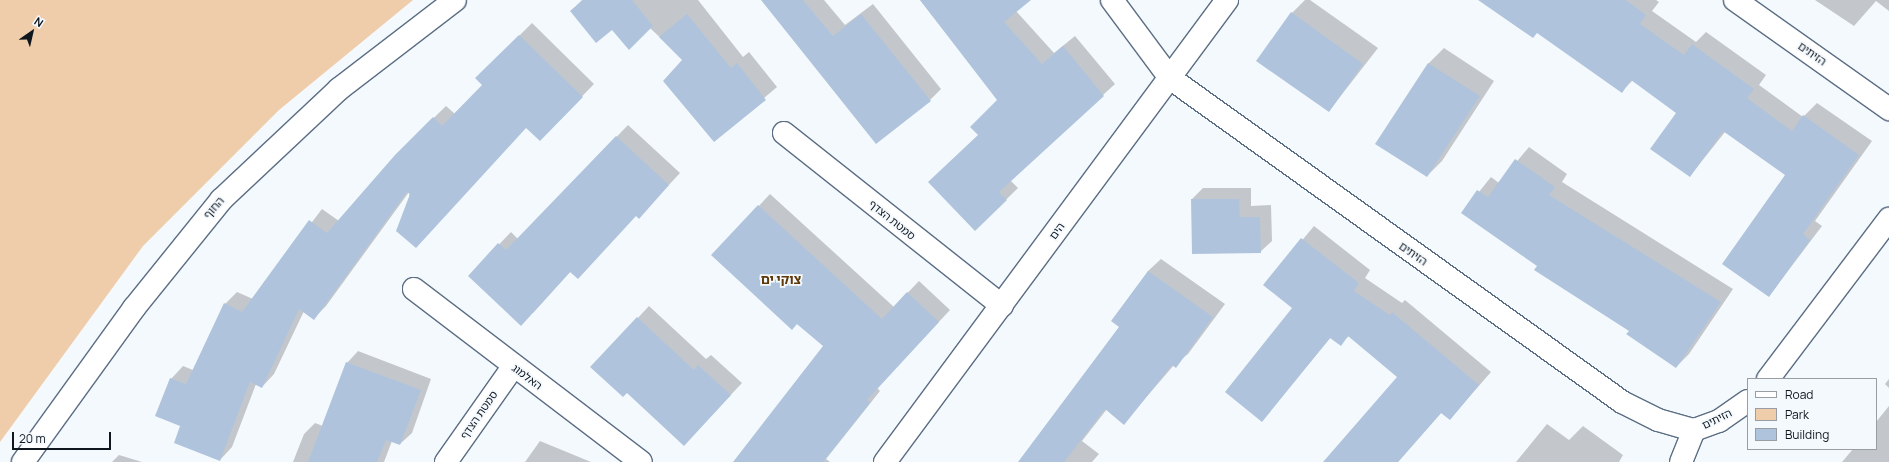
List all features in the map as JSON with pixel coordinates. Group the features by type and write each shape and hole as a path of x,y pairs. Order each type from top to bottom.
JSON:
{"street":[{"name":"החוף","path":"23,462 134,308 221,200 339,89 455,0"},
{"path":"1112,0 1170,78 1226,0"},
{"name":"הזיתים","path":"1735,0 1889,109"},
{"name":"הים","path":"884,462 1002,306 1170,78"},
{"name":"הזיתים","path":"1170,78 1622,402 1658,420 1694,430 1719,421 1747,402"},
{"name":"סמטת הצדף","path":"784,133 1002,306"},
{"path":"1769,378 1889,219"},
{"name":"האלמוג","path":"414,289 513,367 641,462"},
{"name":"סמטת הצדף","path":"446,462 513,367"},
{"path":"1681,462 1694,430"}],"green space":[{"path":"0,0 413,0 279,110 143,246 0,442"}],"building":[{"path":"583,0 632,0 653,26 629,50 612,30 596,43 570,11"},
{"path":"761,0 803,0 833,36 861,14 931,101 876,144"},
{"path":"920,0 1031,0 1004,22 1042,64 1063,46 1104,96 999,192 1007,200 975,231 928,182 978,135 970,127 997,100"},
{"path":"1478,0 1626,0 1646,15 1640,24 1684,55 1692,44 1754,89 1747,98 1792,131 1803,115 1859,155 1803,234 1810,240 1769,297 1722,264 1785,175 1723,131 1690,177 1650,149 1676,113 1631,80 1622,93 1537,33 1533,38"},
{"path":"1291,12 1363,64 1329,112 1256,61"},
{"path":"687,14 731,68 737,63 766,100 714,142 663,81 682,60 659,37"},
{"path":"519,35 583,97 540,141 526,128 416,248 396,231 410,194 407,192 314,320 299,309 262,388 250,382 220,461 174,443 180,426 155,416 170,378 186,384 224,303 242,312 309,220 327,233 395,155 433,117 442,126 482,85 475,78"},
{"path":"1428,63 1480,96 1427,177 1375,144"},
{"path":"616,136 669,185 639,219 636,216 578,279 570,272 521,326 468,276 498,243 506,250"},
{"path":"1515,159 1555,187 1549,195 1721,302 1676,368 1626,334 1629,331 1534,270 1537,266 1461,213 1477,190 1488,197"},
{"path":"1191,199 1239,199 1240,217 1260,217 1261,253 1192,254"},
{"path":"758,205 882,319 907,292 939,322 867,400 870,403 823,462 733,462 823,346 797,324 792,330 711,255"},
{"path":"1301,238 1359,283 1354,291 1390,315 1392,312 1479,385 1450,420 1441,413 1398,462 1323,462 1397,377 1348,336 1341,346 1330,338 1262,422 1225,392 1292,308 1263,285"},
{"path":"1148,271 1213,317 1176,368 1172,365 1124,425 1105,409 1064,462 1018,462 1119,327 1111,321"},
{"path":"637,317 694,370 698,365 731,395 684,446 627,393 623,397 590,367"},
{"path":"346,362 421,390 400,445 386,440 377,462 308,462"}],"district":[{"name":"צוקי ים","path":"781,279"}]}
